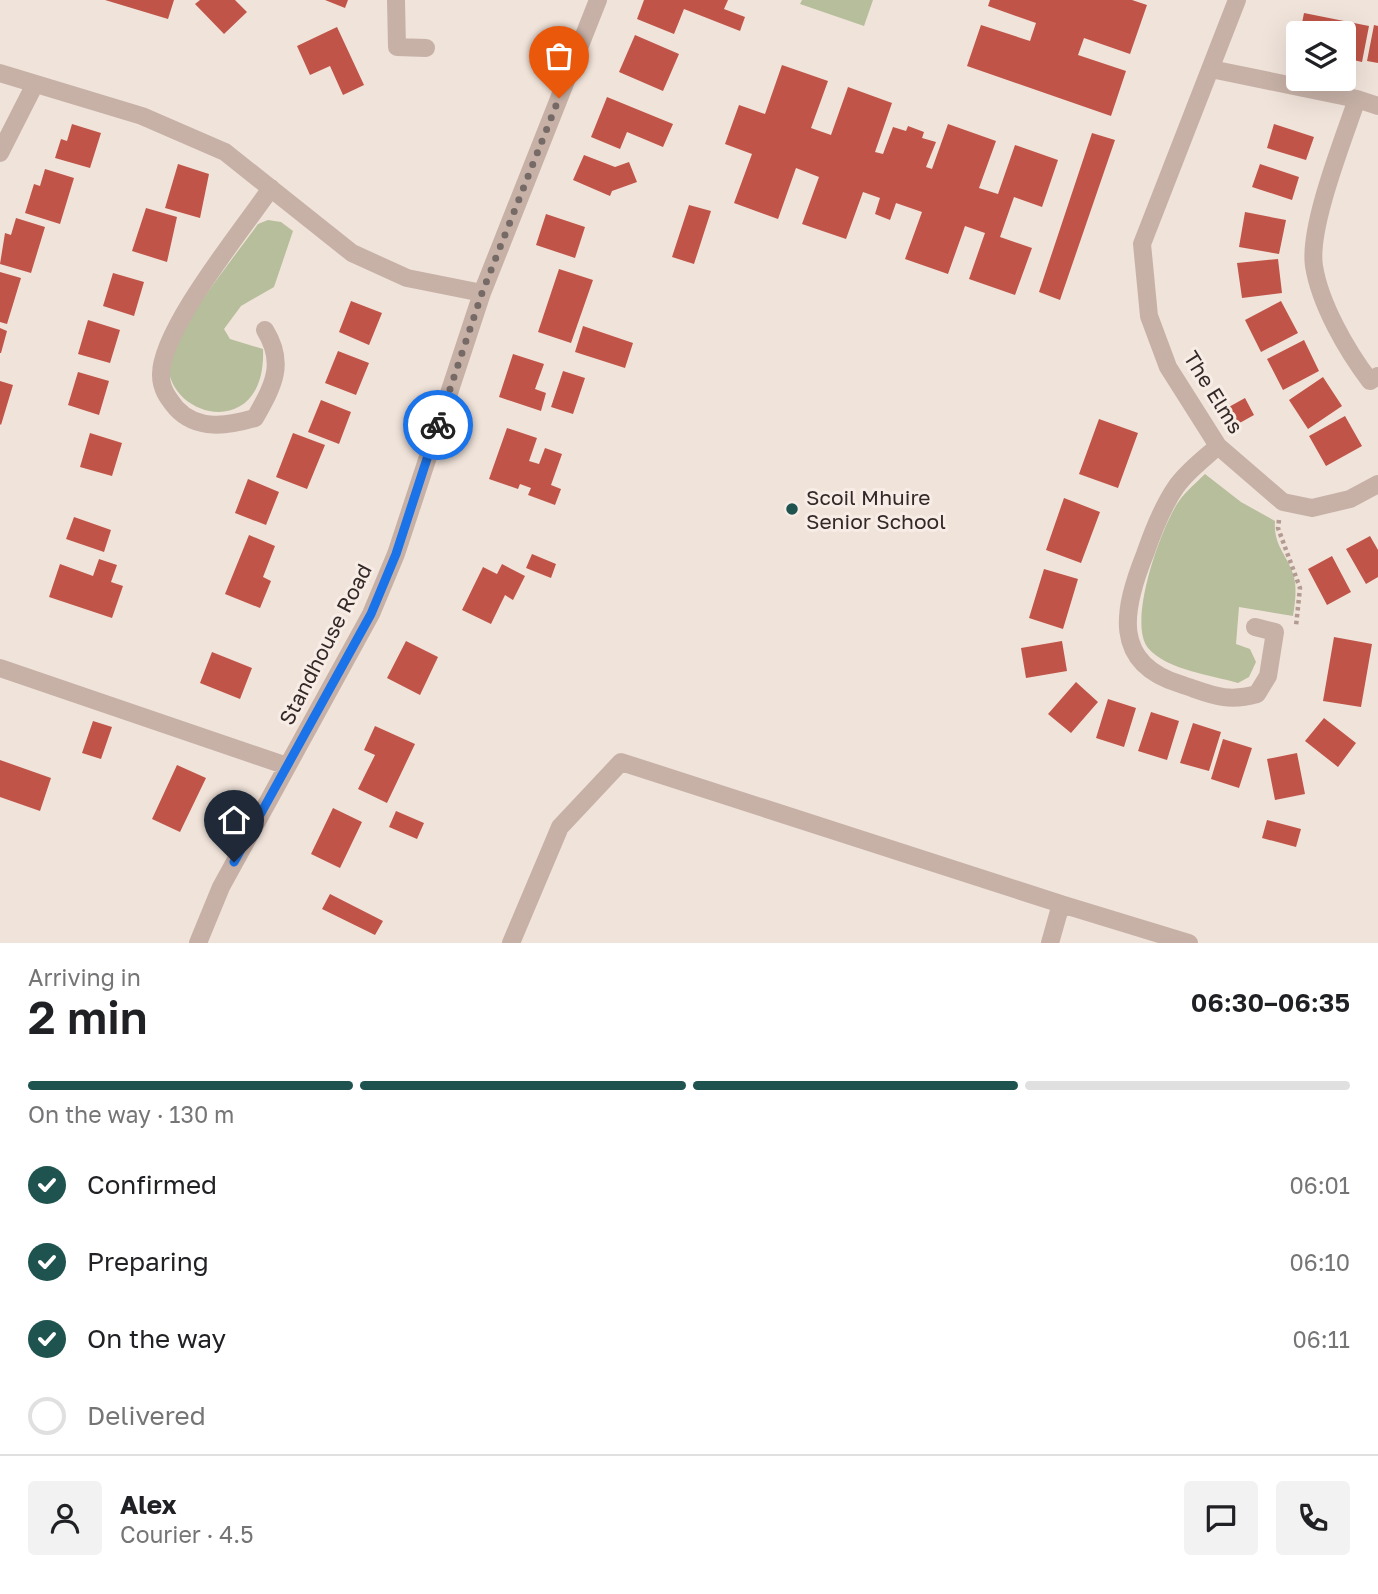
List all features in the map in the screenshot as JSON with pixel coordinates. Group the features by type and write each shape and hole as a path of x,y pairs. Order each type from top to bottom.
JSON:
{"street":[{"path":"396,0 397,47 426,48"},
{"name":"Standhouse Road","path":"198,943 221,887 371,614 396,554 482,293 598,0"},
{"name":"The Elms","path":"1237,0 1142,244 1149,316 1168,367 1218,446 1283,502"},
{"path":"1211,69 1357,99 1378,106"},
{"path":"0,74 142,116 225,152 352,253 407,278 482,293"},
{"path":"0,153 35,85"},
{"path":"1357,99 1319,216 1313,265 1344,348 1370,381 1378,376"},
{"path":"265,330 271,340 278,371 255,418 209,425 186,419 165,395 161,375 166,348 190,306 271,188"},
{"path":"1218,446 1177,485 1157,523 1131,589 1127,630 1134,654 1146,668 1163,679 1235,700 1257,694 1268,676 1275,632 1255,627"},
{"path":"1283,502 1312,508 1350,499 1378,484"},
{"path":"0,668 287,766"},
{"path":"511,943 560,827 621,762 1061,905 1189,943"},
{"path":"1050,943 1061,905"}],"path":[{"path":"1275,632 1295,631 1300,588 1278,528 1283,502"}],"green space":[{"path":"802,0 873,0 864,26 800,4"},
{"path":"268,220 281,222 293,231 274,287 241,306 224,329 230,339 263,349 260,378 250,398 235,409 217,412 199,408 183,398 172,383 168,363 171,351 222,272 258,224"},
{"path":"1205,474 1241,502 1275,521 1276,537 1295,582 1293,616 1239,607 1236,644 1250,649 1256,662 1249,677 1238,683 1166,662 1148,648 1143,635 1141,618 1144,597 1164,531 1179,501"}],"building":[{"path":"105,0 174,0 168,19"},
{"path":"200,0 235,0 247,12 224,34 195,4"},
{"path":"325,0 348,0 345,8"},
{"path":"644,0 728,0 724,9 745,17 740,31 684,9 674,34 637,19"},
{"path":"990,0 1132,0 1147,5 1130,54 1084,38 1078,55 1126,71 1111,116 967,66 981,25 1030,41 1036,23 988,6"},
{"path":"1304,13 1344,21 1302,21"},
{"path":"1356,23 1369,26 1362,62 1356,61"},
{"path":"1374,25 1378,26 1378,63 1367,61"},
{"path":"337,27 364,85 343,95 330,66 310,75 297,46"},
{"path":"635,35 679,54 663,91 619,72"},
{"path":"782,65 828,81 811,128 831,135 848,87 892,103 875,152 883,154 893,127 906,131 908,126 924,132 922,138 936,142 926,167 932,169 948,124 996,141 979,188 998,194 1015,145 1058,160 1042,207 1014,197 1000,237 1032,248 1015,295 969,279 985,233 965,226 948,274 905,259 922,212 896,203 890,220 875,214 880,198 863,192 846,239 802,224 819,177 796,168 778,219 734,203 752,154 725,144 739,105 765,114"},
{"path":"607,97 673,124 663,147 627,132 620,149 591,137"},
{"path":"72,124 101,133 90,168 55,158 61,139 67,141"},
{"path":"1274,124 1314,137 1306,160 1267,148"},
{"path":"1092,133 1115,140 1060,300 1039,292"},
{"path":"584,155 615,167 629,162 637,182 612,191 610,196 573,180"},
{"path":"178,164 209,174 200,218 165,208"},
{"path":"1260,164 1299,177 1292,200 1252,187"},
{"path":"45,169 74,178 60,224 25,213 34,184 40,186"},
{"path":"689,205 711,211 694,264 672,257"},
{"path":"146,208 177,217 167,262 132,251"},
{"path":"1245,212 1286,220 1279,254 1239,247"},
{"path":"546,214 585,227 575,258 536,245"},
{"path":"16,218 45,227 31,273 0,264 5,233 11,235"},
{"path":"1278,259 1282,293 1242,298 1237,263"},
{"path":"559,269 593,280 571,343 538,332"},
{"path":"0,272 21,278 7,324 0,322"},
{"path":"113,273 144,282 134,316 103,306"},
{"path":"351,301 382,313 369,345 339,332"},
{"path":"1281,301 1298,333 1261,352 1245,320"},
{"path":"88,320 120,330 110,363 78,354"},
{"path":"583,326 633,343 625,368 575,352"},
{"path":"0,328 7,331 1,353 0,353"},
{"path":"1304,340 1319,371 1283,390 1267,359"},
{"path":"338,351 369,363 356,395 325,383"},
{"path":"513,354 544,364 535,389 546,393 541,411 499,397"},
{"path":"563,371 585,378 573,414 551,407"},
{"path":"78,372 109,381 99,415 68,405"},
{"path":"1323,377 1342,406 1308,429 1289,400"},
{"path":"0,381 13,385 1,425 0,424"},
{"path":"1245,398 1254,415 1236,425 1227,408"},
{"path":"321,400 351,412 339,444 308,432"},
{"path":"1345,416 1362,446 1326,466 1309,436"},
{"path":"1099,419 1138,433 1118,488 1079,474"},
{"path":"507,428 537,438 529,461 539,464 545,448 562,454 551,485 561,489 555,505 528,495 531,488 520,484 518,489 489,479"},
{"path":"90,433 122,443 112,476 80,467"},
{"path":"293,433 325,445 307,489 276,477"},
{"path":"248,479 279,492 266,525 235,513"},
{"path":"1064,498 1100,512 1081,563 1046,550"},
{"path":"74,517 111,530 104,552 66,539"},
{"path":"249,535 275,546 263,577 271,581 260,608 225,594"},
{"path":"1370,536 1378,550 1378,577 1366,584 1346,549"},
{"path":"532,554 556,564 551,578 526,568"},
{"path":"1332,556 1351,592 1327,605 1308,569"},
{"path":"99,559 117,565 111,582 123,586 112,618 49,597 60,564 93,576"},
{"path":"502,564 525,576 513,600 505,595 491,624 462,610 483,567 497,574"},
{"path":"1044,569 1078,579 1063,629 1029,618"},
{"path":"1334,637 1372,644 1361,707 1323,701"},
{"path":"406,641 438,657 420,695 387,678"},
{"path":"1062,641 1067,671 1026,678 1021,648"},
{"path":"212,652 252,668 240,699 200,683"},
{"path":"1076,682 1098,702 1071,733 1048,714"},
{"path":"1108,699 1136,708 1124,747 1096,738"},
{"path":"1151,712 1179,721 1167,760 1138,751"},
{"path":"1324,718 1356,743 1338,767 1305,741"},
{"path":"93,721 112,727 101,759 82,753"},
{"path":"1193,723 1221,732 1209,771 1180,763"},
{"path":"375,726 415,744 387,803 358,789 375,755 364,750"},
{"path":"1223,739 1252,748 1239,788 1211,779"},
{"path":"1297,753 1305,794 1275,800 1267,759"},
{"path":"0,760 51,778 40,811 0,797"},
{"path":"177,765 206,778 180,832 152,819"},
{"path":"333,808 362,822 340,868 311,854"},
{"path":"396,811 424,823 417,839 389,827"},
{"path":"1267,820 1301,829 1296,847 1262,838"},
{"path":"330,894 383,921 375,935 322,909"}],"way so far":[{"path":"438,425 482,293 559,98"}],"place":[{"name":"Scoil Mhuire Senior School","path":"792,509"}],"route":[{"path":"234,862 371,614 396,554 438,425"}]}
